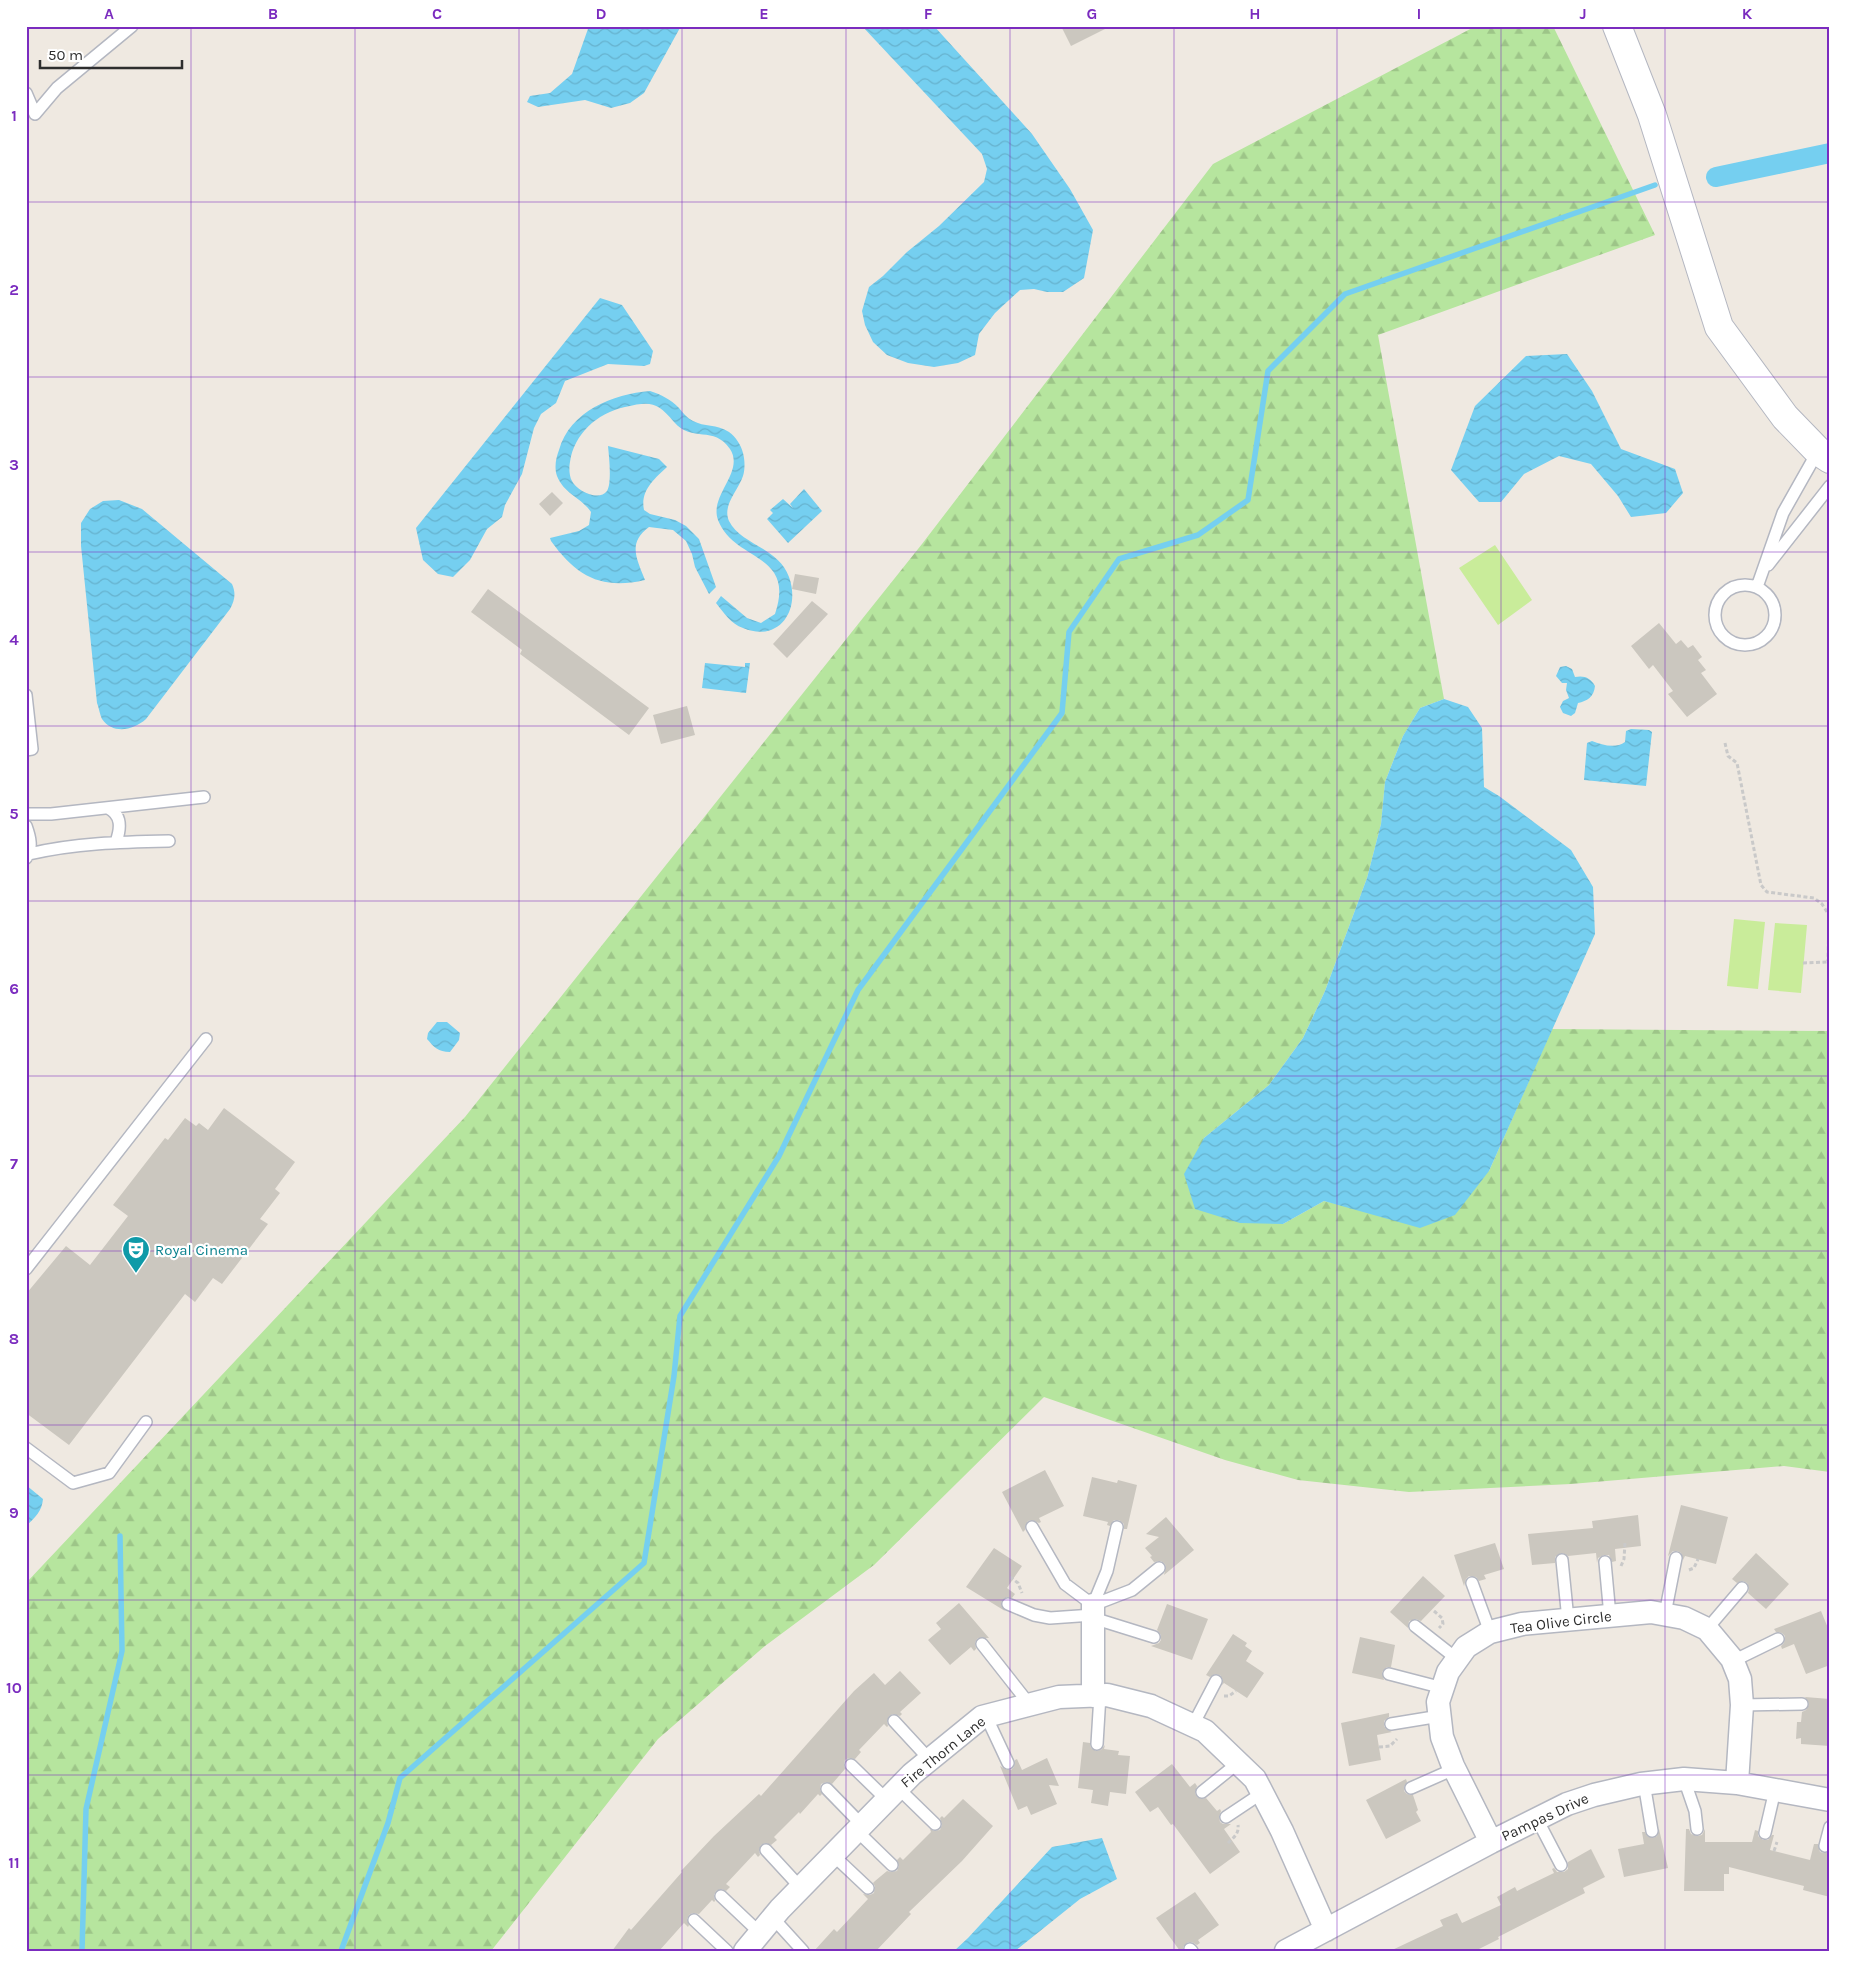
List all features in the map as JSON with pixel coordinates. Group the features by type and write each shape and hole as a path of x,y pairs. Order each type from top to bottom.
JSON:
{"street":[{"path":"1617,26 1652,115 1719,327 1785,417 1824,455"},
{"path":"1633,26 1652,115"},
{"path":"1093,1612 1096,1695"},
{"name":"Tea Olive Circle","path":"1492,1842 1454,1769 1442,1737 1438,1702 1448,1672 1466,1647 1490,1632 1522,1624 1651,1612 1684,1618 1707,1629 1732,1661 1740,1679 1742,1704 1736,1783"},
{"name":"Fire Thorn Lane","path":"745,1951 766,1925 892,1794 982,1716 1059,1697 1096,1695 1107,1695 1151,1706 1205,1731 1255,1779 1282,1831 1326,1930"},
{"name":"Pampas Drive","path":"1286,1951 1537,1819 1567,1804 1594,1795 1644,1783 1684,1779 1736,1783 1830,1800"}],"lane":[{"path":"31,117 57,88 132,26"},
{"path":"26,93 31,117"},
{"path":"1757,587 1782,513 1824,455"},
{"path":"1762,572 1830,486"},
{"path":"1743,585 1757,587 1768,596 1774,609 1774,624 1766,636 1754,644 1739,644 1726,638 1717,627 1714,613 1719,599 1729,589 1743,585"},
{"path":"26,695 32,749 26,750"},
{"path":"26,814 50,814 204,797"},
{"path":"108,808 115,812 119,821 120,831 116,842"},
{"path":"26,826 31,840 27,856"},
{"path":"27,856 52,848 116,842 169,841"},
{"path":"26,1269 206,1039"},
{"path":"26,1448 74,1483 109,1473 146,1422"},
{"path":"1032,1527 1065,1584 1093,1612 1154,1637"},
{"path":"1093,1612 1107,1570 1117,1527"},
{"path":"1665,1614 1676,1558"},
{"path":"1562,1560 1568,1620"},
{"path":"1605,1562 1610,1616"},
{"path":"1008,1604 1034,1615 1050,1618 1093,1612 1132,1590 1159,1568"},
{"path":"1472,1583 1490,1632"},
{"path":"1707,1629 1742,1588"},
{"path":"1415,1626 1457,1659"},
{"path":"1732,1661 1778,1639"},
{"path":"982,1644 1030,1705"},
{"path":"1390,1674 1443,1688"},
{"path":"1193,1726 1216,1681"},
{"path":"1096,1695 1096,1744"},
{"path":"1742,1704 1802,1704"},
{"path":"986,1716 1008,1763"},
{"path":"1391,1724 1440,1716"},
{"path":"894,1721 930,1760"},
{"path":"1202,1792 1238,1762"},
{"path":"851,1765 935,1824"},
{"path":"1411,1788 1454,1769"},
{"path":"1684,1779 1695,1811 1697,1829"},
{"path":"1644,1783 1652,1831"},
{"path":"827,1789 892,1865"},
{"path":"1764,1833 1775,1790"},
{"path":"1226,1817 1262,1793"},
{"path":"1537,1819 1560,1865"},
{"path":"1825,1846 1830,1827"},
{"path":"766,1850 801,1888"},
{"path":"833,1855 868,1888"},
{"path":"720,1896 803,1951"},
{"path":"694,1920 727,1951"}],"path":[{"path":"1725,743 1728,756 1737,763 1761,885 1767,892 1814,898 1822,904 1829,915 1829,962 1803,963"}],"green space":[{"path":"1476,26 1553,26 1655,235 1378,335 1444,699 1420,708 1403,736 1385,782 1381,824 1367,878 1325,991 1303,1038 1269,1085 1204,1138 1283,1224 1324,1201 1361,1210 1489,1171 1552,1029 1830,1031 1830,1472 1784,1466 1571,1484 1409,1492 1298,1480 1225,1460 1044,1397 874,1565 765,1646 658,1739 491,1951 26,1951 26,1583 465,1117 922,544 1213,164"},
{"path":"1495,545 1532,600 1498,625 1459,568"},
{"path":"1734,919 1765,922 1758,989 1727,986"},
{"path":"1775,923 1807,925 1801,993 1768,990"}],"water":[{"path":"589,26 681,26 644,93 630,103 611,108 585,100 538,107 527,102 530,96 550,93 572,74"},
{"path":"862,26 934,26 1032,134 1070,189 1093,230 1084,278 1063,292 1047,292 1034,289 1020,290 995,313 979,334 975,355 958,363 934,367 908,363 887,355 873,342 865,325 862,311 869,287 939,226 984,182 987,169 982,154"},
{"path":"600,298 622,305 653,351 650,364 644,366 608,364 565,381 556,403 541,414 534,428 522,474 505,505 502,517 487,529 470,560 453,577 438,574 423,560 416,528"},
{"path":"1567,354 1592,391 1621,449 1675,469 1683,493 1666,513 1631,517 1618,496 1591,464 1559,456 1524,474 1501,502 1479,502 1451,470 1475,406 1526,356"},
{"path":"650,391 669,400 693,421 729,432 740,444 744,459 744,473 731,498 727,515 729,521 742,536 777,559 789,577 792,601 789,612 777,627 767,631 743,628 731,621 716,603 721,596 747,618 761,623 775,614 779,594 777,579 770,568 726,534 718,520 718,502 733,466 730,449 724,442 710,435 688,432 681,428 663,410 653,405 641,404 615,410 605,414 588,426 576,442 572,452 569,466 571,479 578,488 588,494 599,495 607,491 610,476 608,446 659,459 667,467 646,491 643,503 644,510 650,514 675,520 686,526 699,539 716,587 709,594 695,567 686,541 673,530 649,527 642,533 636,545 636,552 645,580 630,583 603,582 592,578 571,564 551,541 550,538 579,531 589,525 591,512 564,487 557,476 556,459 565,436 583,415 595,407 622,396"},
{"path":"804,489 822,511 788,543 767,519 773,513 770,510 783,499 793,508 790,504"},
{"path":"119,500 142,509 232,584 234,590 234,600 230,609 146,719 136,726 124,729 118,729 107,724 102,719 97,703 81,546 81,523 90,509 103,501"},
{"path":"705,663 745,667 745,663 750,663 746,693 702,688"},
{"path":"1566,666 1572,669 1575,677 1587,678 1595,686 1592,696 1578,703 1575,713 1571,716 1563,713 1560,707 1563,701 1569,698 1566,690 1567,683 1562,683 1556,676 1560,667"},
{"path":"1444,699 1468,707 1482,728 1484,787 1499,796 1571,850 1593,887 1595,934 1489,1171 1455,1215 1420,1228 1324,1201 1283,1224 1240,1223 1195,1209 1184,1174 1204,1138 1269,1085 1303,1038 1325,991 1367,878 1381,824 1385,782 1403,736 1420,708"},
{"path":"1631,729 1649,730 1652,732 1646,786 1584,780 1587,743 1592,741 1609,746 1621,744 1625,742 1626,731"},
{"path":"437,1022 447,1022 460,1033 459,1040 450,1052 442,1051 427,1039 428,1033"},
{"path":"26,1485 43,1499 38,1514 26,1526"},
{"path":"1102,1838 1117,1879 1080,1899 1015,1951 954,1951 1052,1847"}],"building":[{"path":"1061,26 1111,26 1071,46"},
{"path":"552,492 563,503 550,516 539,504"},
{"path":"795,574 819,578 816,594 792,589"},
{"path":"488,589 649,708 629,735 520,654 522,650 471,612"},
{"path":"812,601 828,614 787,658 773,644"},
{"path":"1659,623 1676,644 1681,640 1688,648 1693,645 1702,657 1698,660 1706,670 1701,673 1717,694 1687,717 1668,694 1673,691 1653,665 1649,669 1631,646"},
{"path":"687,706 695,735 661,744 653,715"},
{"name":"Royal Cinema","path":"224,1108 295,1162 275,1189 280,1193 260,1219 268,1224 222,1284 213,1278 195,1302 185,1294 69,1445 26,1413 26,1294 66,1246 90,1265 128,1216 113,1205 165,1138 168,1140 185,1118 196,1126 199,1123 208,1130"},
{"path":"1045,1470 1064,1506 1039,1518 1041,1522 1039,1523 1032,1520 1028,1521 1023,1532 1002,1492"},
{"path":"1092,1477 1117,1483 1118,1480 1137,1485 1127,1529 1124,1529 1124,1524 1119,1520 1114,1520 1110,1526 1107,1525 1108,1522 1083,1516"},
{"path":"1681,1505 1728,1517 1716,1564 1685,1556 1683,1560 1681,1553 1677,1551 1673,1551 1668,1556"},
{"path":"1638,1515 1641,1546 1615,1549 1616,1561 1612,1562 1609,1555 1604,1555 1598,1558 1597,1563 1596,1553 1568,1556 1562,1553 1555,1557 1555,1563 1532,1565 1528,1534 1593,1528 1592,1521"},
{"path":"1166,1517 1194,1550 1164,1575 1165,1564 1161,1561 1154,1562 1150,1557 1152,1556 1145,1548 1159,1537 1146,1534"},
{"path":"1495,1543 1504,1569 1484,1575 1486,1579 1479,1581 1476,1577 1469,1576 1464,1586 1454,1555"},
{"path":"994,1548 1022,1566 1007,1588 1015,1594 1012,1598 1007,1597 1001,1602 1005,1611 966,1587"},
{"path":"1756,1553 1789,1584 1766,1609 1748,1593 1747,1583 1743,1581 1737,1583 1732,1579"},
{"path":"1423,1576 1445,1596 1421,1621 1416,1619 1409,1621 1408,1628 1390,1612"},
{"path":"959,1603 989,1638 978,1638 975,1642 976,1649 974,1651 971,1647 950,1665 928,1640 941,1629 936,1623"},
{"path":"1167,1604 1208,1619 1192,1660 1151,1646 1159,1643 1161,1640 1161,1635 1157,1630"},
{"path":"1821,1611 1830,1633 1830,1665 1806,1674 1794,1644 1782,1649 1781,1646 1784,1643 1785,1636 1774,1629"},
{"path":"1233,1634 1247,1643 1245,1646 1252,1651 1246,1661 1264,1673 1247,1698 1224,1683 1222,1685 1223,1680 1220,1675 1215,1674 1210,1677 1206,1675"},
{"path":"1360,1637 1395,1645 1391,1667 1387,1667 1382,1672 1384,1680 1352,1673"},
{"path":"900,1671 921,1693 900,1712 902,1714 900,1716 893,1714 889,1716 888,1726 884,1724 859,1750 861,1752 855,1759 849,1758 845,1760 845,1769 832,1784 826,1782 821,1784 820,1790 822,1794 820,1796 818,1794 800,1814 799,1812 774,1837 777,1840 771,1845 765,1843 761,1845 760,1855 758,1857 755,1853 726,1884 730,1887 726,1891 722,1889 716,1891 714,1902 712,1900 699,1914 692,1913 689,1915 687,1919 688,1927 684,1923 659,1951 612,1951 629,1928 631,1930 681,1871 714,1836 759,1794 761,1796 854,1691 874,1673 885,1685"},
{"path":"1805,1697 1830,1699 1830,1746 1801,1744 1801,1738 1796,1739 1797,1722 1801,1722 1802,1712 1806,1710 1809,1704"},
{"path":"1389,1713 1389,1717 1384,1721 1384,1726 1392,1732 1377,1735 1381,1760 1349,1766 1341,1723"},
{"path":"1083,1742 1090,1743 1091,1748 1096,1751 1101,1750 1105,1745 1104,1749 1119,1751 1118,1755 1130,1756 1126,1794 1110,1792 1108,1806 1091,1803 1093,1790 1078,1788"},
{"path":"1047,1758 1059,1786 1049,1785 1057,1804 1031,1815 1027,1806 1018,1810 1000,1766 1011,1770 1017,1759 1022,1770"},
{"path":"1172,1764 1190,1787 1195,1783 1197,1786 1195,1793 1197,1797 1206,1798 1217,1811 1220,1809 1220,1822 1231,1824 1224,1829 1240,1852 1210,1874 1158,1807 1150,1812 1135,1792"},
{"path":"1406,1779 1404,1791 1407,1794 1413,1795 1418,1810 1416,1812 1421,1821 1386,1839 1366,1800"},
{"path":"963,1799 993,1826 962,1861 909,1912 911,1914 876,1951 814,1951 834,1929 837,1932 868,1899 863,1894 870,1895 874,1893 875,1886 873,1883 887,1871 897,1871 899,1866 897,1860 900,1857 903,1860 931,1832 930,1829 934,1831 940,1830 942,1825 940,1818 942,1816 944,1818"},
{"path":"1659,1829 1668,1868 1624,1877 1618,1849 1644,1844 1642,1832 1653,1838 1657,1836"},
{"path":"1686,1829 1689,1829 1691,1834 1697,1836 1702,1835 1705,1829 1705,1842 1752,1842 1755,1830 1758,1831 1758,1836 1763,1840 1768,1840 1774,1835 1770,1850 1810,1860 1814,1844 1818,1844 1820,1852 1830,1852 1830,1897 1803,1890 1804,1886 1729,1867 1729,1874 1724,1874 1724,1891 1684,1891"},
{"path":"1591,1849 1605,1877 1583,1888 1585,1893 1498,1937 1499,1939 1475,1951 1390,1951 1443,1926 1440,1920 1457,1913 1462,1923 1501,1905 1497,1897 1515,1887 1517,1891 1554,1873 1552,1869 1554,1868 1557,1872 1564,1872 1568,1869 1568,1862"},
{"path":"1195,1892 1219,1925 1198,1940 1200,1943 1197,1945 1188,1942 1183,1947 1183,1951 1180,1951 1156,1918"}],"waterway":[{"path":"1716,177 1830,153"},
{"path":"341,1951 388,1823 400,1778 644,1563 674,1376 680,1316 779,1156 858,990 1062,713 1069,632 1119,559 1198,535 1248,500 1268,371 1345,294 1655,185"},
{"path":"82,1951 86,1809 122,1651 120,1536"}],"place":[{"name":"Royal Cinema","path":"136,1274"}]}
